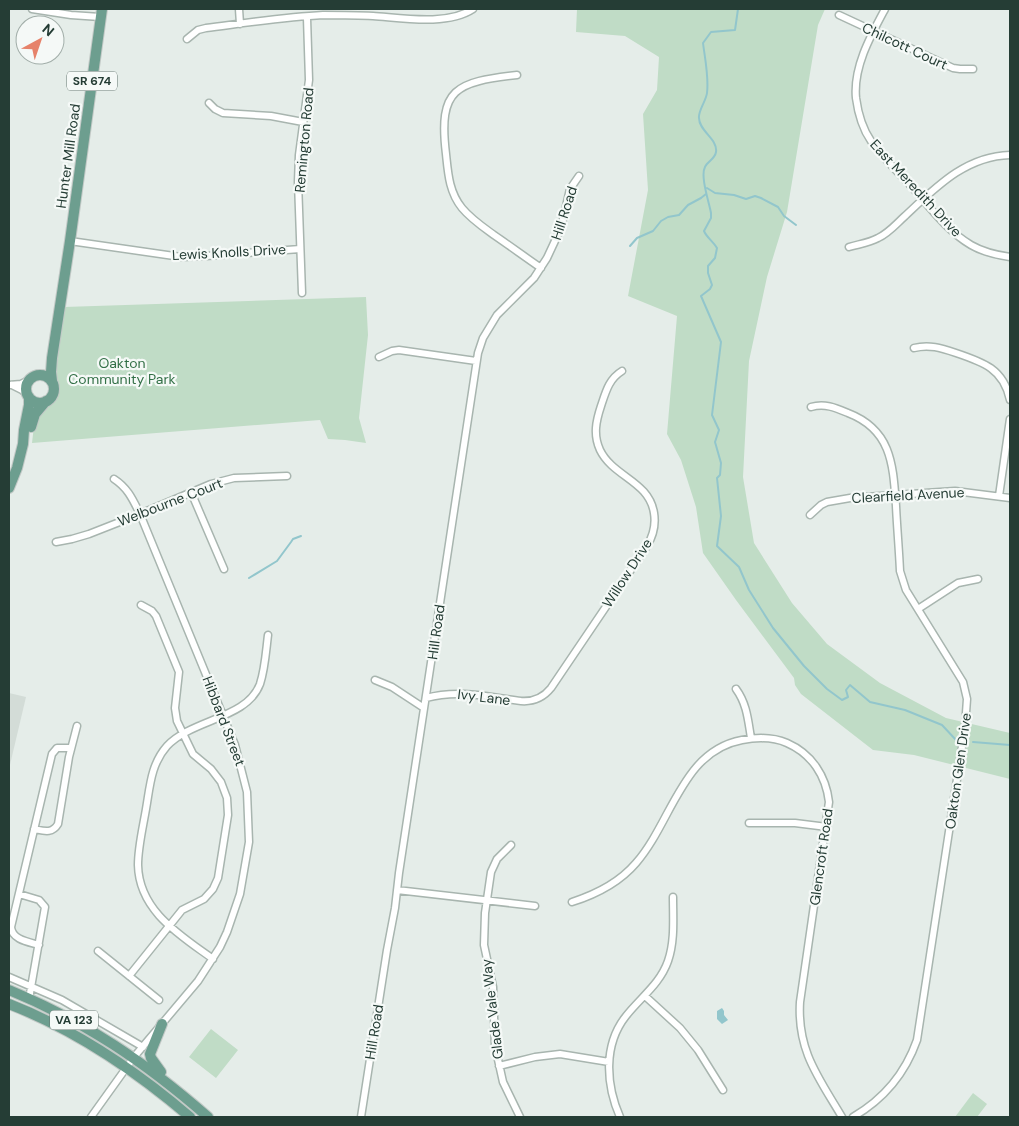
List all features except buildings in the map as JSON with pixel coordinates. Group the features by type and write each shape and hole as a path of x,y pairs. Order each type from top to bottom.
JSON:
{"main road":[{"name":"Hunter Mill Road","path":"23,444 30,431 35,414 54,393 51,364 101,13"},
{"name":"Hunter Mill Road","path":"9,488 17,468 23,444 29,405 26,387 44,364 51,326 59,306"},
{"path":"33,377 45,375 52,381"},
{"path":"28,396 37,402 46,401"},
{"name":"VA 123","path":"9,990 86,1026 134,1057 208,1117"},
{"name":"VA 123","path":"9,1004 81,1038 127,1067 190,1117"},
{"path":"162,1024 150,1054 167,1082"}],"street":[{"path":"32,9 71,16 101,13"},
{"path":"239,9 240,24"},
{"path":"187,38 198,30 240,24 321,16 356,15 393,18 438,18 462,15 473,9"},
{"name":"East Meredith Drive","path":"885,9 858,72 856,96 860,120 868,136 878,151 955,233 970,245 992,254 1010,257"},
{"name":"Chilcott Court","path":"840,15 953,68 960,70 972,69"},
{"name":"Remington Road","path":"302,293 298,182 309,80 307,18"},
{"path":"517,74 471,82 463,86 451,98 443,121 448,177 455,198 468,215 541,268"},
{"path":"209,103 215,109 223,112 271,116 303,122"},
{"path":"849,247 879,238 944,180 967,165 993,157 1010,155"},
{"name":"Hill Road","path":"361,1117 476,361 483,338 497,315 526,287 541,268 555,244 561,228 570,189 580,176"},
{"name":"Lewis Knolls Drive","path":"70,241 181,257 300,249"},
{"path":"914,348 922,346 936,347 979,360 1001,378 1006,386 1010,400"},
{"path":"379,357 390,351 399,350 476,361"},
{"name":"Willow Drive","path":"542,697 551,688 647,546 653,534 654,515 649,498 639,485 605,458 596,436 597,418 608,385 616,374 622,370"},
{"path":"10,385 21,384 33,377"},
{"path":"10,385 21,389 28,396"},
{"name":"Oakton Glen Drive","path":"811,407 830,406 856,416 874,429 884,442 890,456 895,495 900,571 906,590 961,676 966,689 968,710 917,1040 907,1064 892,1086 870,1107 853,1117"},
{"path":"999,496 1010,419"},
{"name":"Welbourne Court","path":"56,542 80,537 211,484 234,478 287,476"},
{"name":"Hibbard Street","path":"91,1117 134,1057 198,980 213,959 228,932 236,910 249,842 244,776 235,745 140,514 129,493 114,479"},
{"name":"Clearfield Avenue","path":"810,515 827,502 850,498 956,491 1010,498"},
{"path":"191,492 224,568"},
{"path":"918,609 961,582 978,579"},
{"path":"129,976 182,910 209,895 216,884 228,815 227,798 220,782 211,769 193,754 174,713 179,672 156,616 152,611 141,605"},
{"path":"213,959 169,926 155,912 146,896 140,877 138,858 154,768 160,756 168,745 183,734 246,704 257,690 262,677 268,635"},
{"path":"375,680 392,687 424,708"},
{"path":"736,689 743,698 746,707 751,738"},
{"name":"Ivy Lane","path":"426,698 454,693 521,701 533,701 542,697"},
{"path":"34,829 50,832 58,824 77,726"},
{"name":"Glencroft Road","path":"572,902 592,896 615,883 636,863 658,831 690,773 701,760 723,745 751,738 763,738 783,741 800,750 815,765 824,782 828,793 829,812 799,1017 800,1031 807,1054 842,1117"},
{"path":"39,945 16,937 12,933 12,919 52,754 57,748 72,748"},
{"path":"749,822 827,826"},
{"name":"Glade Vale Way","path":"512,845 501,854 494,864 490,878 484,945 493,987 493,1035 499,1066 506,1090 520,1117"},
{"path":"397,890 535,906"},
{"path":"18,894 39,900 44,904 45,910 29,999"},
{"path":"620,1117 615,1106 609,1079 609,1062 617,1031 626,1016 656,984 668,963 672,945 674,897"},
{"path":"98,952 159,1000"},
{"path":"9,978 32,986 66,1002 143,1047"},
{"path":"645,996 680,1028 698,1050 723,1090"},
{"path":"499,1066 535,1057 560,1054 609,1062"}],"shaded area":[{"path":"9,693 26,697 9,769"}],"green space":[{"path":"577,9 825,9 818,25 787,212 767,277 749,361 743,477 754,543 792,603 827,644 880,683 946,718 1010,733 1010,779 914,755 873,750 801,694 795,685 794,678 703,553 696,507 681,460 667,434 677,316 628,296 648,190 643,114 657,90 659,57 625,36 576,32"},
{"name":"Oakton Community Park","path":"366,297 368,335 359,418 366,443 328,439 320,420 32,443 34,426 45,405 55,400 57,385 53,373 64,307"},
{"path":"211,1029 238,1050 216,1078 189,1057"},
{"path":"973,1093 987,1104 977,1117 955,1117"}],"water":[{"path":"722,1008 728,1020 722,1024 717,1019 717,1011"}],"waterway":[{"path":"738,9 735,30 711,32 703,43 707,87 706,96 699,115 702,127 716,147 713,159 706,165 704,171 704,183 711,213 711,218 704,231 717,248 715,258 708,266 712,285 701,296 721,342 712,415 719,430 715,442 721,463 720,475 717,478 721,516 717,546 739,567 749,590 773,628 804,666 827,689 842,700 848,697 846,690 850,685 870,702 905,710 942,725 956,740 966,741"},
{"path":"707,188 715,193 734,195 746,199 755,196 761,198 778,207 784,216 796,225"},
{"path":"630,246 637,238 653,231 661,221 668,217 679,215 688,205 706,194"},
{"path":"249,578 277,561 293,539 301,536"},
{"path":"973,742 1010,745"}]}
